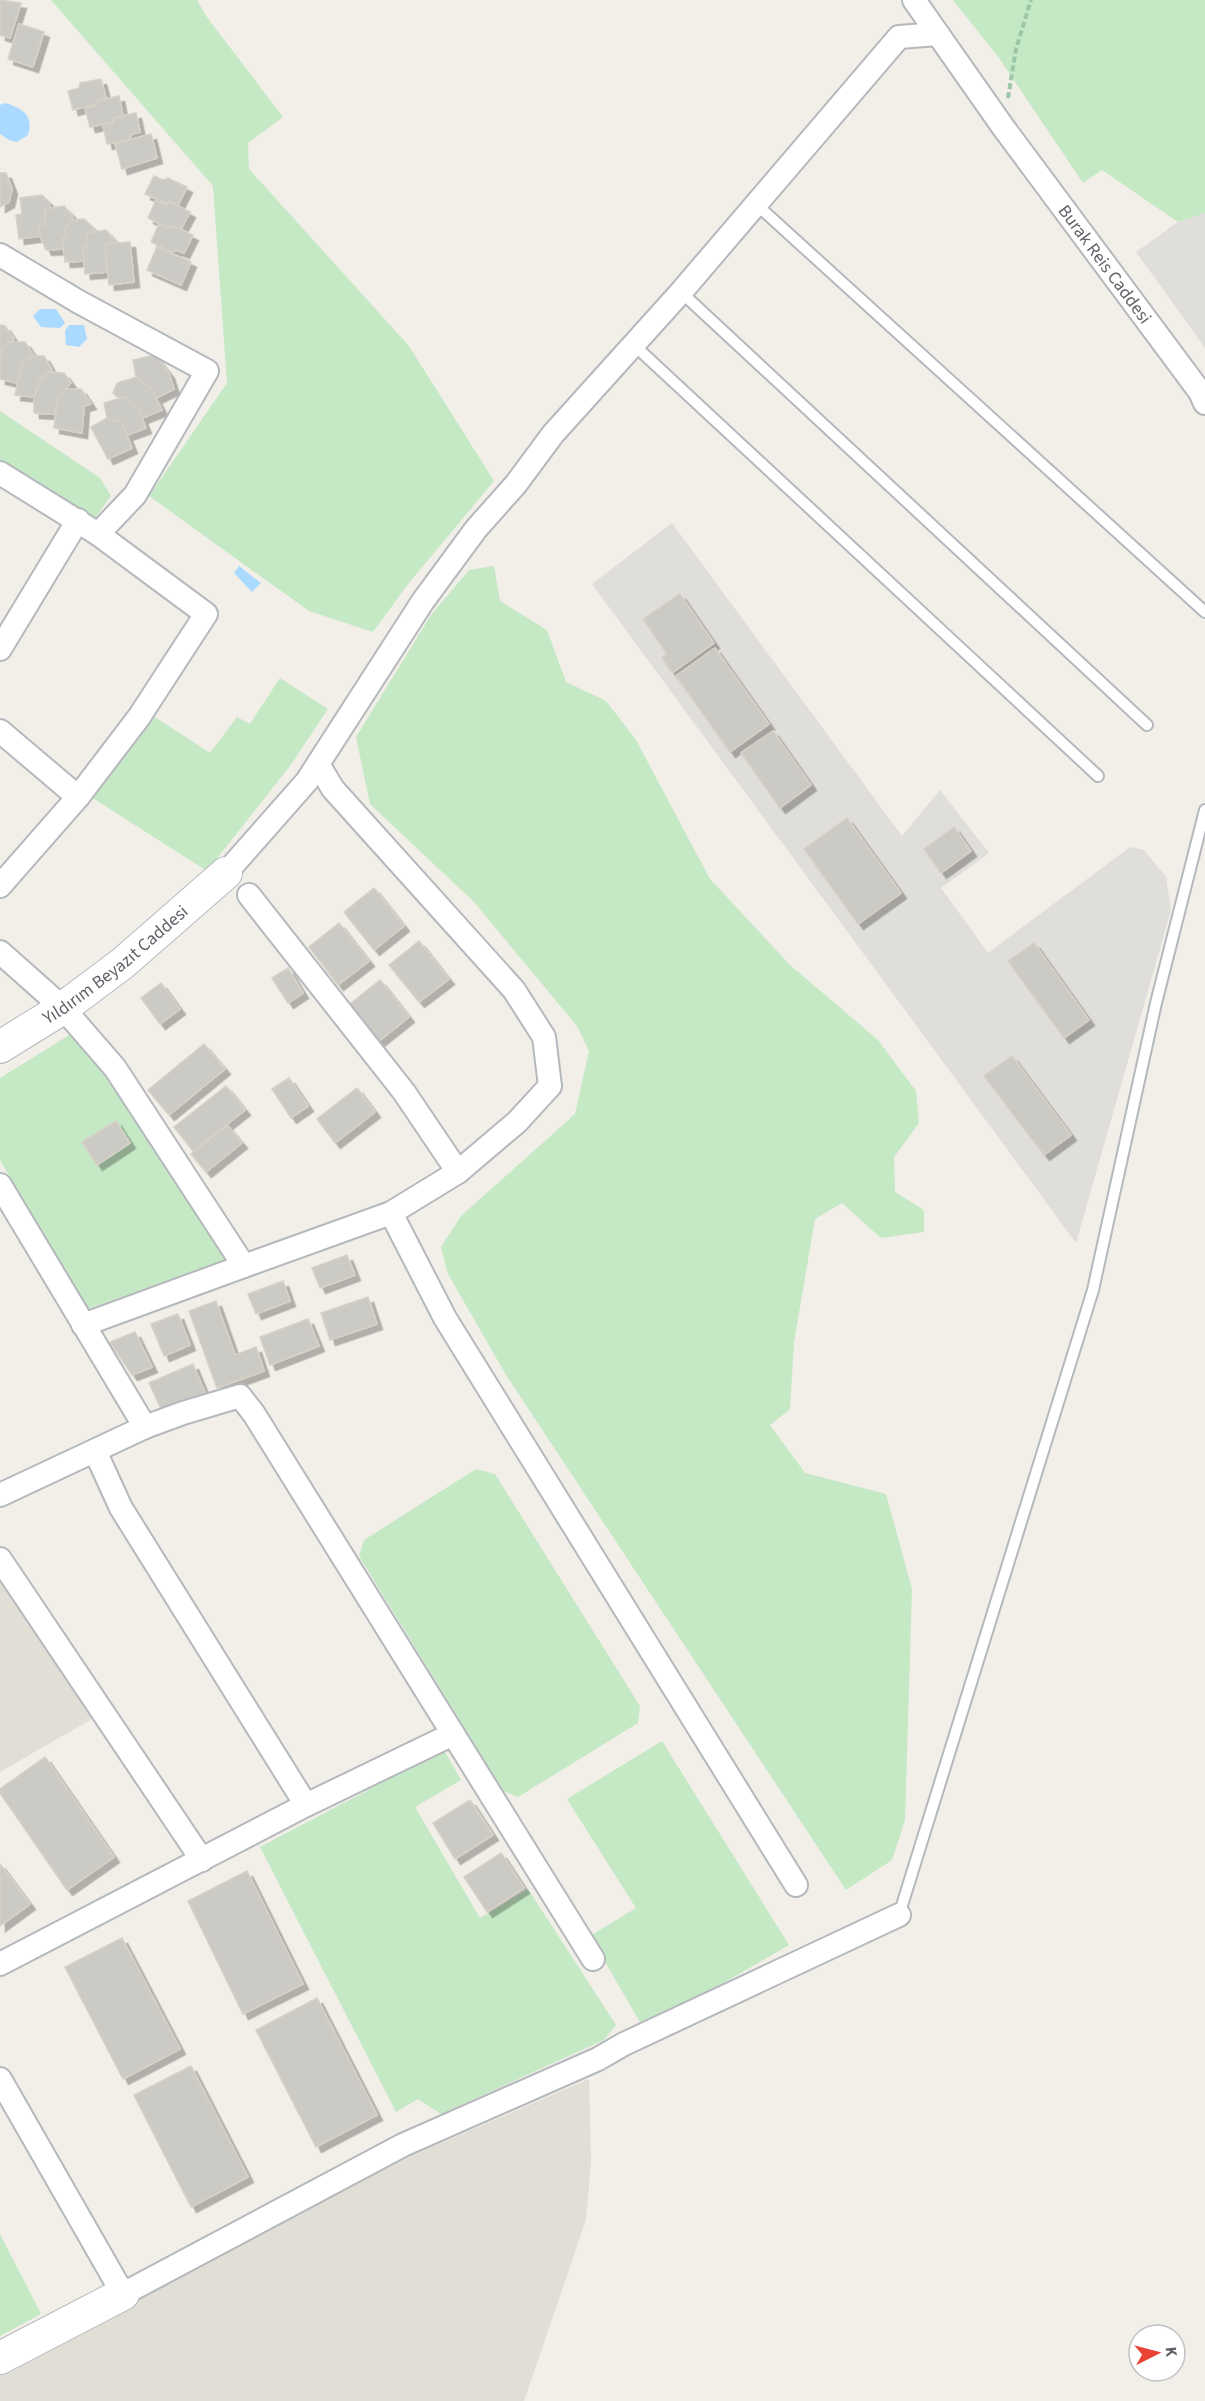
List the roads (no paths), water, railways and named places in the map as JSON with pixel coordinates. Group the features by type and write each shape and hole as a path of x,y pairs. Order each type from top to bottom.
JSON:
{"street":[{"name":"Burak Reis Caddesi","path":"914,0 1003,127 1200,392 1205,403"},
{"path":"226,873 307,781 423,602 476,530 516,484 553,434 757,205 899,37 938,34"},
{"path":"0,255 79,302 207,371 135,495 98,534"},
{"path":"0,472 78,520 206,614 139,717 78,797 0,886"},
{"path":"0,649 78,520"},
{"path":"0,731 78,797"},
{"path":"83,1325 391,1213 458,1172 517,1122 550,1086 544,1037 514,990 333,789 318,764"},
{"name":"Yıldırım Beyazıt Caddesi","path":"0,1047 63,1008 123,963 226,873"},
{"path":"249,895 404,1092 458,1172"},
{"path":"0,952 63,1008 115,1068 244,1266"},
{"path":"0,1185 145,1427"},
{"path":"391,1213 445,1318 796,1885"},
{"path":"0,1495 145,1427 240,1396 255,1414 593,1959"},
{"path":"95,1451 121,1508 306,1805"},
{"path":"0,1559 202,1860"},
{"path":"0,1964 306,1805 453,1734"},
{"path":"0,2358 403,2145 598,2059 624,2044 899,1915"},
{"path":"0,2079 123,2294"}],"lane":[{"path":"757,205 1205,612"},
{"path":"681,292 1147,724"},
{"path":"634,345 1098,776"},
{"path":"899,1915 1093,1290 1156,1003 1205,810"}],"water":[{"path":"5,103 17,107 28,117 28,135 17,142 0,134 0,105"},
{"path":"40,309 56,309 65,323 60,328 41,327 33,316"},
{"path":"69,325 84,325 87,339 79,347 66,345 65,331"},
{"path":"239,566 261,583 252,592 234,573"}]}
